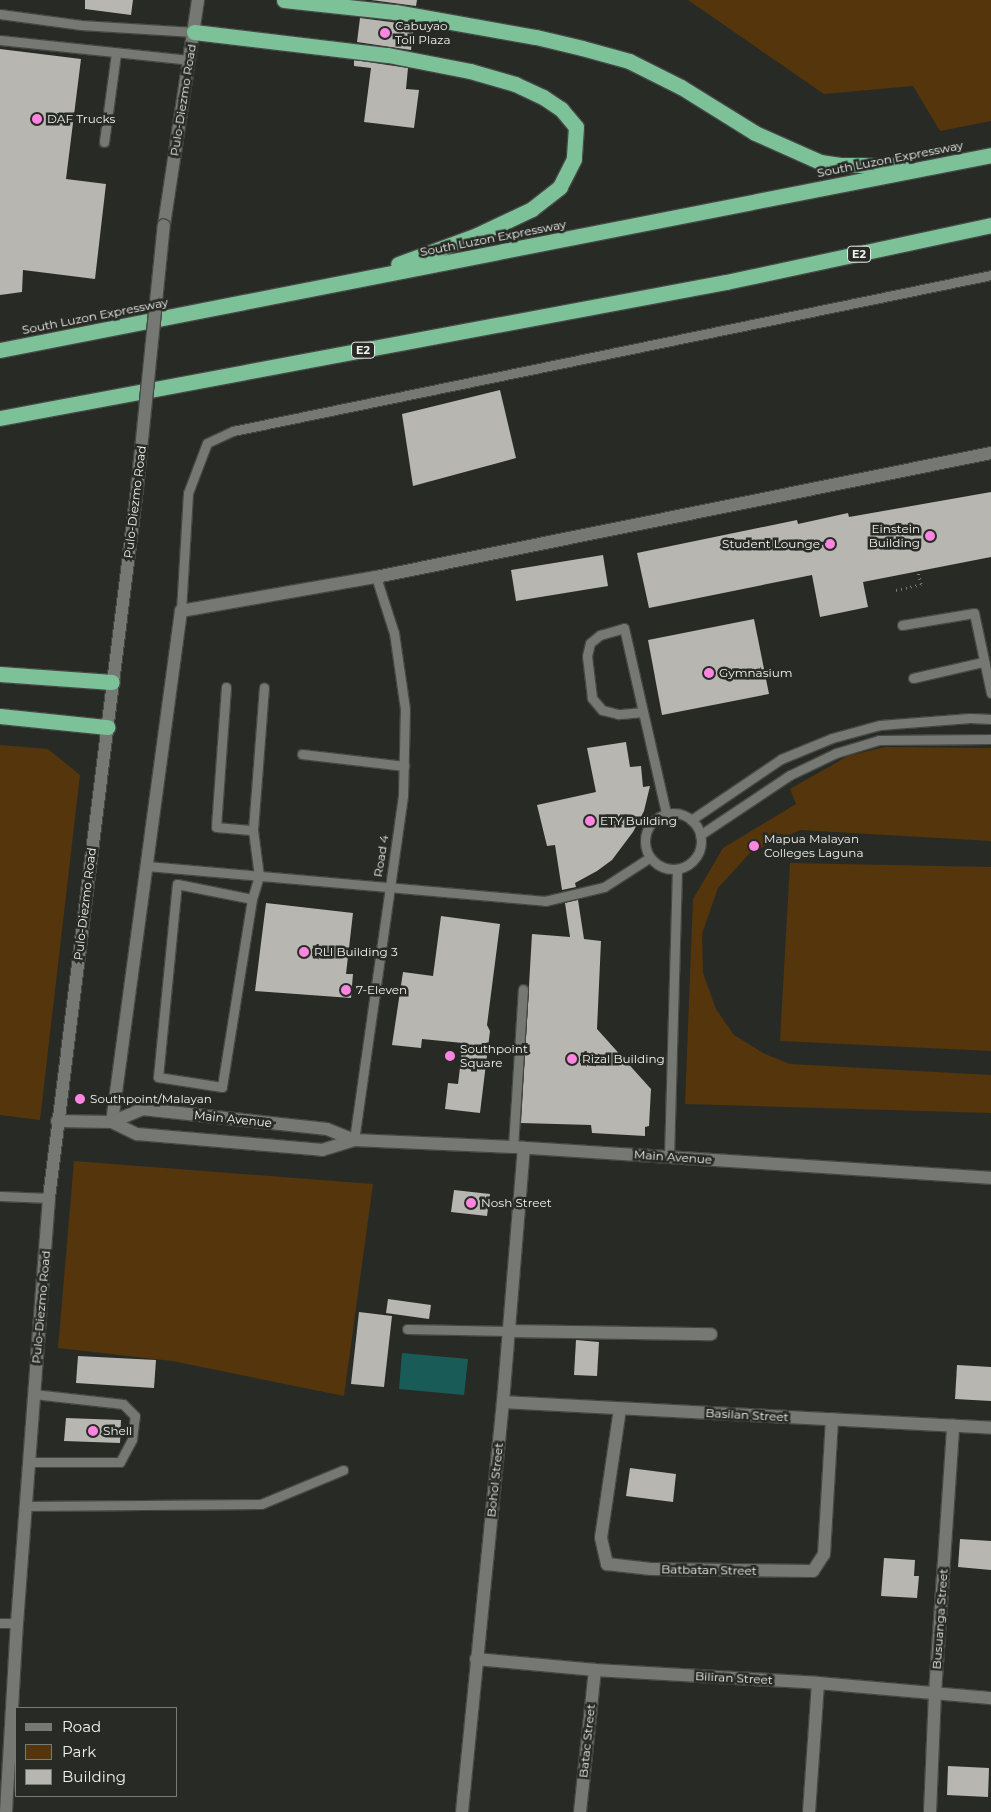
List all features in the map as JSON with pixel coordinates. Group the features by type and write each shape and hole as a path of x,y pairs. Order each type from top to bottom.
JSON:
{"highway":[{"path":"284,0 395,12 536,37 629,61 681,87 755,133 820,162 842,165 942,164"},
{"path":"194,32 388,55 470,71 515,84 543,97 561,109 576,127 574,159 560,187 532,209 477,235 354,280"},
{"name":"South Luzon Expressway","path":"0,350 991,155"},
{"name":"E2","path":"0,418 726,282 991,225"},
{"path":"0,674 112,682"},
{"path":"0,716 107,727"}],"street":[{"name":"Pulo-Diezmo Road","path":"6,1812 4,1750 17,1623 49,1198 57,1121 137,489 164,226 198,0"},
{"path":"112,1122 181,611 376,577 991,453"},
{"name":"Main Avenue","path":"57,1121 112,1122 142,1109 327,1129 354,1140 518,1147 991,1178"},
{"name":"Main Avenue","path":"112,1122 137,1134 322,1150 354,1140"},
{"name":"Bohol Street","path":"462,1812 503,1402 518,1147"},
{"path":"508,1331 711,1334"},
{"name":"Basilan Street","path":"503,1402 991,1428"},
{"name":"Batbatan Street","path":"620,1409 601,1538 607,1564 651,1569 813,1571 824,1554 832,1419"},
{"name":"Busuanga Street","path":"930,1812 935,1693 953,1426"},
{"name":"Biliran Street","path":"476,1659 595,1670 818,1683 991,1698"},
{"name":"Batac Street","path":"580,1812 595,1670"},
{"path":"809,1812 818,1683"}],"lane":[{"path":"0,14 82,25 194,32"},
{"path":"0,40 189,60"},
{"path":"104,142 116,53"},
{"path":"181,611 188,493 207,443 233,431 991,275"},
{"name":"Road 4","path":"354,1140 403,795 405,709 394,633 376,577"},
{"path":"902,625 974,612 991,693"},
{"path":"643,712 618,714 602,710 592,698 587,656 590,643 600,635 624,628 666,813"},
{"path":"913,678 983,662"},
{"path":"226,687 216,827 253,830"},
{"path":"252,899 177,884 158,1077 222,1087 252,899 259,876 253,830 264,687"},
{"path":"691,820 781,760 832,738 880,725 970,718 991,720"},
{"path":"700,834 790,774 836,753 880,740 991,739"},
{"path":"302,754 404,766"},
{"path":"666,813 684,815 691,820 700,834 698,853 686,866 677,869 661,867 649,858 644,840 646,831 651,823 666,813"},
{"path":"147,866 545,901 604,887 649,858"},
{"path":"669,1157 677,869"},
{"path":"518,1147 523,989"},
{"path":"0,1196 49,1198"},
{"path":"407,1329 508,1331"},
{"path":"29,1462 120,1462 132,1439 135,1416 123,1404 34,1394"},
{"path":"25,1506 261,1504 343,1470"},
{"path":"0,1623 17,1623"}],"path":[{"path":"896,590 921,584 918,571"}],"green space":[{"path":"688,0 991,0 991,121 940,131 913,86 824,94"},
{"path":"0,745 48,749 80,775 40,1120 0,1115"},
{"path":"885,747 991,748 991,841 800,830 750,853 718,888 702,934 703,973 716,1009 734,1035 765,1054 790,1064 991,1075 991,1113 685,1104 693,899 723,848 796,804 790,789 848,756"},
{"path":"790,863 991,867 991,1051 780,1041"},
{"path":"74,1161 373,1184 344,1396 172,1361 58,1348"}],"water":[{"path":"402,1353 468,1359 464,1395 399,1389"}],"building":[{"path":"85,0 133,0 131,15 85,9"},
{"path":"371,0 417,0 416,6"},
{"path":"360,18 414,25 411,50 357,42"},
{"name":"DAF Trucks","path":"0,49 81,59 66,179 106,184 95,279 23,270 22,292 0,295"},
{"path":"354,60 408,68 406,89 419,90 414,128 364,122 371,68 354,66"},
{"path":"500,390 516,458 413,486 402,414"},
{"path":"991,492 991,557 863,582 868,607 820,617 812,575 649,608 637,553 797,520 798,524 848,513 849,517"},
{"path":"603,555 608,586 516,601 511,570"},
{"name":"Gymnasium","path":"754,619 769,694 662,715 648,640"},
{"name":"ETY Building","path":"626,742 630,767 641,766 643,787 650,786 644,811 633,832 612,860 575,883 576,887 562,890 555,845 547,846 537,805 596,792 587,748"},
{"name":"Rizal Building","path":"578,900 584,939 601,941 597,1029 651,1089 649,1126 645,1127 645,1136 592,1133 591,1125 521,1123 532,934 570,937 565,903"},
{"name":"RLI Building 3","path":"266,903 353,913 346,974 353,974 351,998 255,991"},
{"path":"441,916 500,924 487,1025 490,1031 480,1113 445,1109 448,1083 458,1084 463,1043 422,1039 421,1048 392,1045 403,972 433,976"},
{"name":"Nosh Street","path":"454,1190 490,1194 487,1216 451,1212"},
{"path":"388,1299 431,1305 429,1319 386,1313"},
{"path":"359,1312 392,1316 384,1387 351,1384"},
{"path":"576,1340 599,1342 597,1376 574,1375"},
{"path":"78,1356 156,1360 154,1388 76,1383"},
{"path":"957,1365 991,1367 991,1401 955,1399"},
{"name":"Shell","path":"66,1418 121,1420 120,1443 64,1441"},
{"path":"630,1468 676,1474 673,1502 626,1496"},
{"path":"960,1539 991,1541 991,1570 958,1567"},
{"path":"884,1558 915,1560 914,1576 919,1576 917,1598 881,1596"},
{"path":"948,1766 989,1768 988,1797 947,1795"}],"place":[{"name":"Cabuyao Toll Plaza","path":"385,33"},
{"name":"DAF Trucks","path":"37,119"},
{"name":"Einstein Building","path":"930,536"},
{"name":"Student Lounge","path":"830,544"},
{"name":"Gymnasium","path":"709,673"},
{"name":"ETY Building","path":"590,821"},
{"name":"Mapua Malayan Colleges Laguna","path":"754,846"},
{"name":"RLI Building 3","path":"304,952"},
{"name":"7-Eleven","path":"346,990"},
{"name":"Southpoint Square","path":"450,1056"},
{"name":"Rizal Building","path":"572,1059"},
{"name":"Southpoint/Malayan","path":"80,1099"},
{"name":"Nosh Street","path":"471,1203"},
{"name":"Shell","path":"93,1431"}]}
